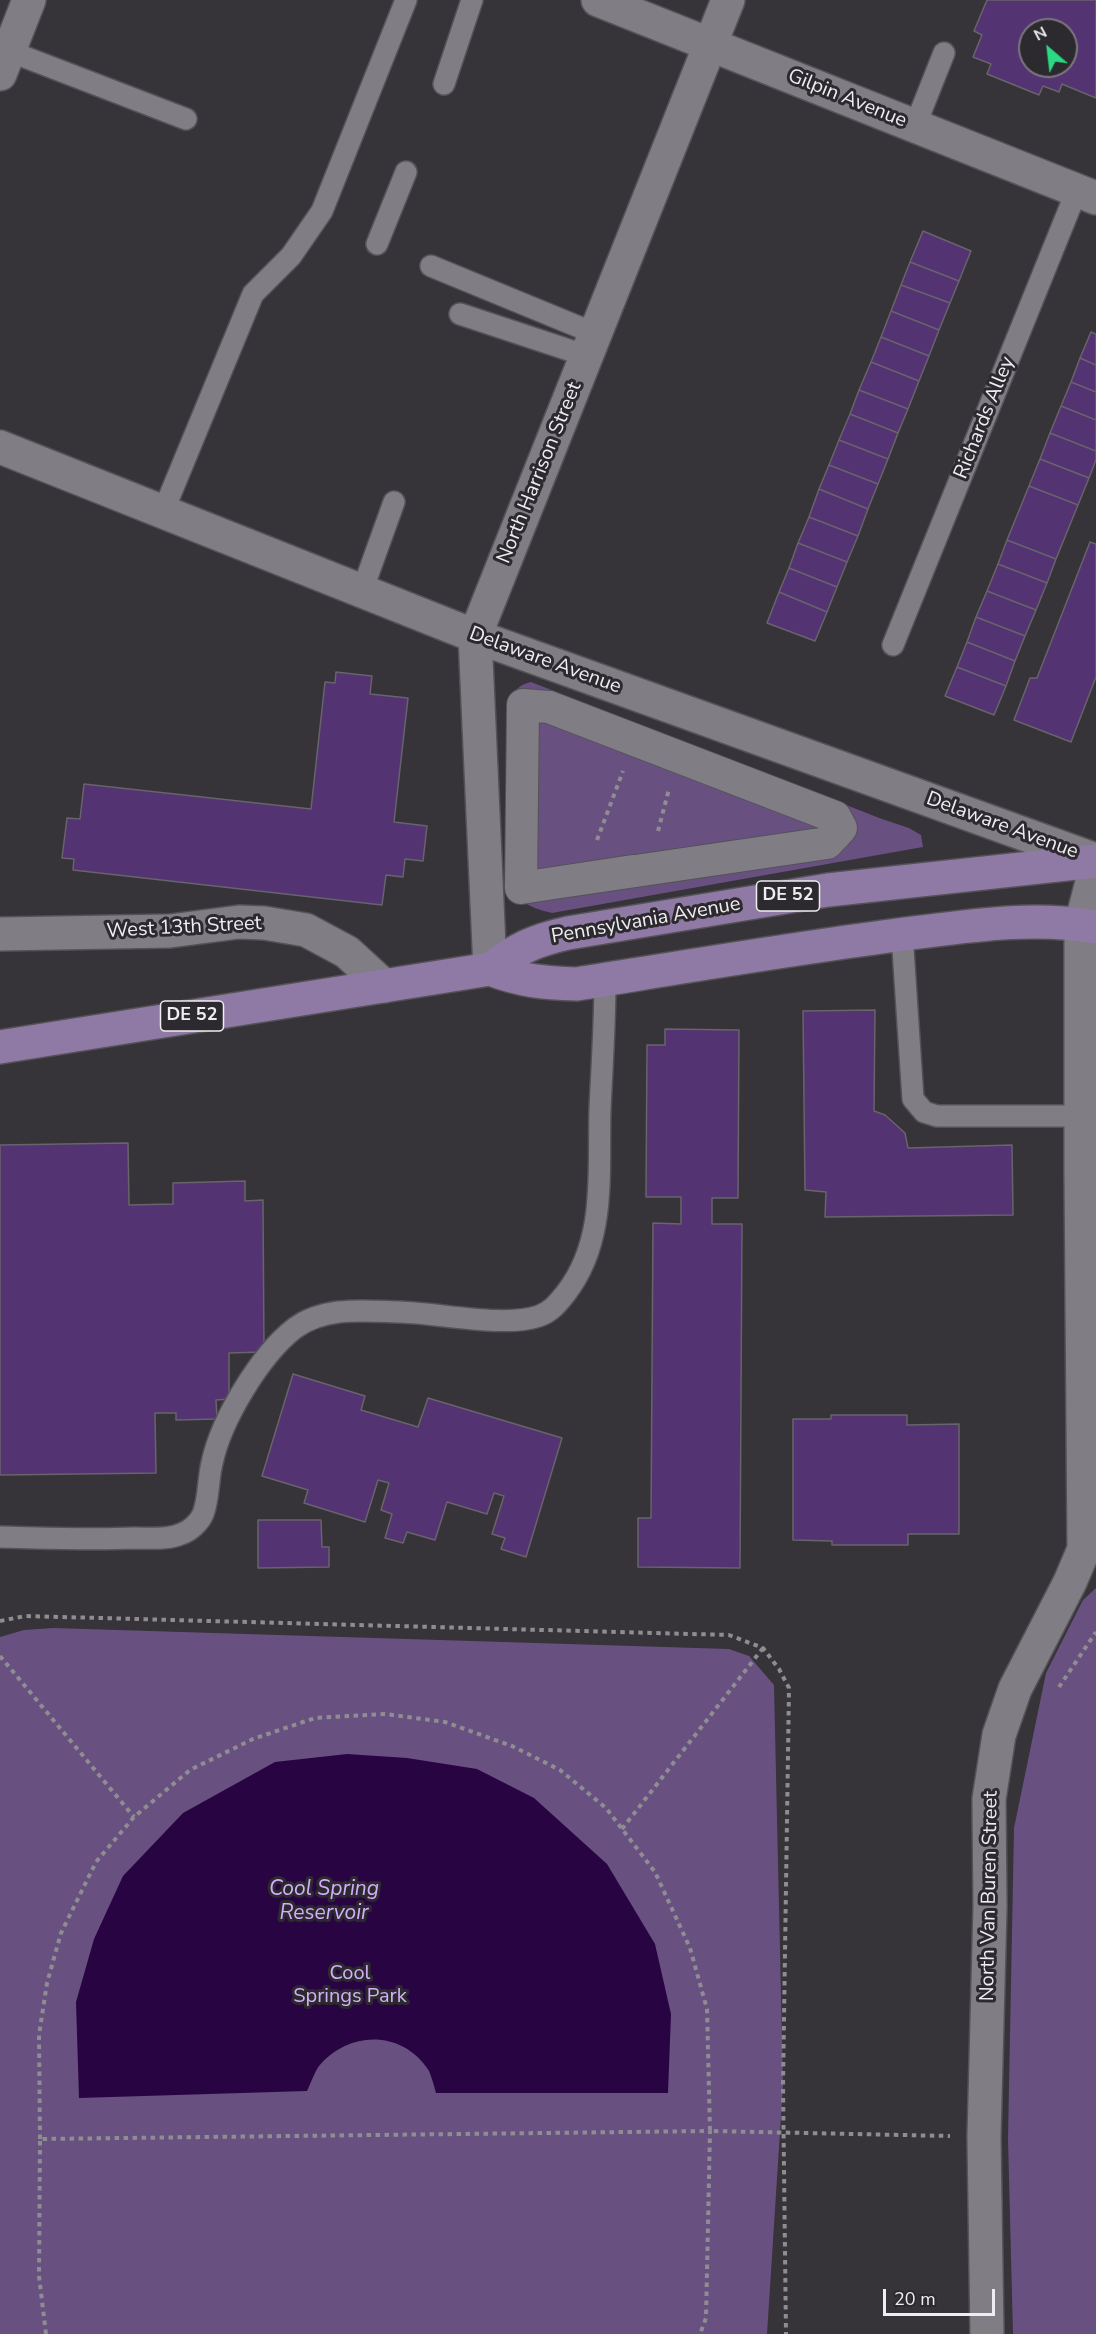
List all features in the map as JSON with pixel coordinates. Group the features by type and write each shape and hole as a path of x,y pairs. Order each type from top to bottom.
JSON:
{"main road":[{"name":"Pennsylvania Avenue","path":"0,1047 490,969 537,940 568,933 828,890 1096,860"},
{"name":"Pennsylvania Avenue","path":"490,969 517,979 577,984 902,934 1037,920 1089,926"}],"street":[{"path":"4,62 29,0"},
{"name":"Gilpin Avenue","path":"598,0 1087,194"},
{"name":"North Harrison Street","path":"490,969 475,636 728,0"},
{"name":"Delaware Avenue","path":"0,447 475,636 1096,860"},
{"path":"547,884 585,878 633,871 827,843 841,828 835,817 549,707 523,705 521,888 633,871"},
{"name":"North Van Buren Street","path":"987,2334 984,2137 990,1907 989,1799 999,1735 1015,1689 1054,1612 1090,1550 1086,1125 1089,926 1096,867"},
{"name":"West 13th Street","path":"0,934 170,931 239,922 264,923 306,930 347,952 384,986"}],"lane":[{"path":"163,512 253,294 291,256 322,211 406,0"},
{"path":"444,84 472,0"},
{"path":"915,126 944,53"},
{"path":"4,62 186,119"},
{"path":"377,244 406,172"},
{"name":"Richards Alley","path":"893,645 1087,194"},
{"path":"431,266 591,345"},
{"path":"460,314 591,345"},
{"path":"362,591 394,502"},
{"path":"902,934 913,1099 924,1112 937,1116 1086,1125"},
{"path":"0,1537 165,1538 181,1534 194,1527 203,1513 219,1437 233,1409 266,1357 287,1334 306,1320 333,1312 362,1311 430,1313 496,1320 519,1320 540,1316 555,1307 571,1287 587,1260 597,1219 605,980"}],"path":[{"path":"585,878 625,768"},
{"path":"656,842 669,787"},
{"path":"600,833 611,837"},
{"path":"0,1621 25,1616 729,1635 763,1648 779,1669 789,1688 783,2085 786,2334"},
{"path":"1057,1690 1096,1632"},
{"path":"622,1829 763,1648"},
{"path":"0,1656 135,1817"},
{"path":"46,2334 39,2276 39,2035 47,1983 61,1933 96,1862 135,1817 190,1770 253,1739 315,1718 385,1714 445,1722 512,1746 560,1770 606,1808 655,1872 693,1958 707,2009 710,2131 706,2318 700,2334"},
{"path":"40,2139 710,2131 984,2137"}],"green space":[{"path":"531,682 909,828 921,835 923,847 552,913 535,908 517,896 505,873 507,719 513,695 520,687"},
{"path":"1096,1588 1096,2334 1013,2334 1008,2139 1014,1828 1046,1673 1083,1600"},
{"name":"Cool Springs Park","path":"53,1628 729,1649 749,1656 774,1685 783,2085 767,2334 0,2334 0,1637 24,1630"}],"water":[{"name":"Cool Spring Reservoir","path":"347,1754 407,1758 477,1769 534,1798 607,1864 655,1944 671,2014 668,2093 436,2093 429,2071 418,2058 405,2048 391,2042 376,2040 360,2041 331,2054 319,2066 307,2091 79,2098 76,2002 94,1939 123,1876 183,1813 275,1762"}],"building":[{"path":"987,0 1096,0 1096,98 1062,84 1059,92 1043,86 1039,95 987,74 991,64 973,57 982,35 974,31"},
{"path":"923,231 971,251 959,281 910,262"},
{"path":"910,262 959,281 950,303 901,285"},
{"path":"901,285 950,303 939,330 891,311"},
{"path":"891,311 939,330 929,356 881,337"},
{"path":"1091,332 1096,334 1096,365 1080,358"},
{"path":"881,337 929,356 919,381 871,362"},
{"path":"1080,358 1096,365 1096,392 1071,382"},
{"path":"871,362 919,381 908,409 859,390"},
{"path":"1071,382 1096,392 1096,420 1061,406"},
{"path":"859,390 908,409 898,433 850,414"},
{"path":"1061,406 1096,420 1096,451 1050,433"},
{"path":"850,414 898,433 888,459 839,440"},
{"path":"1050,433 1096,451 1096,460 1089,478 1040,459"},
{"path":"839,440 888,459 878,484 829,465"},
{"path":"1040,459 1089,478 1078,505 1029,486"},
{"path":"829,465 878,484 868,509 819,489"},
{"path":"1029,486 1078,505 1056,559 1007,540"},
{"path":"819,489 868,509 858,536 809,517"},
{"path":"809,517 858,536 847,562 798,543"},
{"path":"1007,540 1056,559 1047,583 998,564"},
{"path":"1090,542 1096,544 1096,677 1071,742 1014,720 1030,678 1037,678"},
{"path":"798,543 847,562 837,587 789,568"},
{"path":"998,564 1047,583 1036,610 987,591"},
{"path":"789,568 837,587 827,612 779,592"},
{"path":"987,591 1036,610 1025,636 976,617"},
{"path":"779,592 827,612 815,641 767,623"},
{"path":"976,617 1025,636 1015,661 967,642"},
{"path":"967,642 1015,661 1006,686 957,667"},
{"path":"957,667 1006,686 994,715 945,696"},
{"path":"336,672 372,676 370,694 408,698 394,822 427,826 423,861 405,859 403,877 386,875 382,905 73,870 74,859 62,858 67,818 80,819 84,784 311,809 325,682 335,683"},
{"path":"875,1010 874,1111 885,1115 905,1133 908,1148 1012,1145 1013,1215 825,1217 826,1192 805,1190 803,1011"},
{"path":"665,1029 739,1030 738,1198 712,1198 712,1224 742,1224 740,1568 638,1567 638,1518 651,1518 653,1223 681,1224 681,1197 646,1197 647,1045 665,1045"},
{"path":"128,1143 129,1205 173,1204 173,1183 245,1181 245,1201 263,1200 264,1352 229,1353 229,1399 216,1400 217,1419 176,1420 176,1413 155,1413 156,1473 0,1475 0,1145"},
{"path":"293,1374 365,1396 361,1410 418,1427 428,1398 562,1438 526,1557 501,1549 505,1538 492,1534 504,1496 494,1493 487,1514 447,1502 435,1540 407,1532 403,1543 385,1538 392,1514 381,1510 389,1483 378,1480 365,1522 304,1503 308,1490 262,1476"},
{"path":"831,1415 907,1415 907,1425 959,1424 959,1534 908,1534 908,1545 832,1545 832,1541 793,1540 793,1419 831,1419"},
{"path":"258,1520 321,1520 322,1547 329,1547 329,1567 258,1568"}]}
